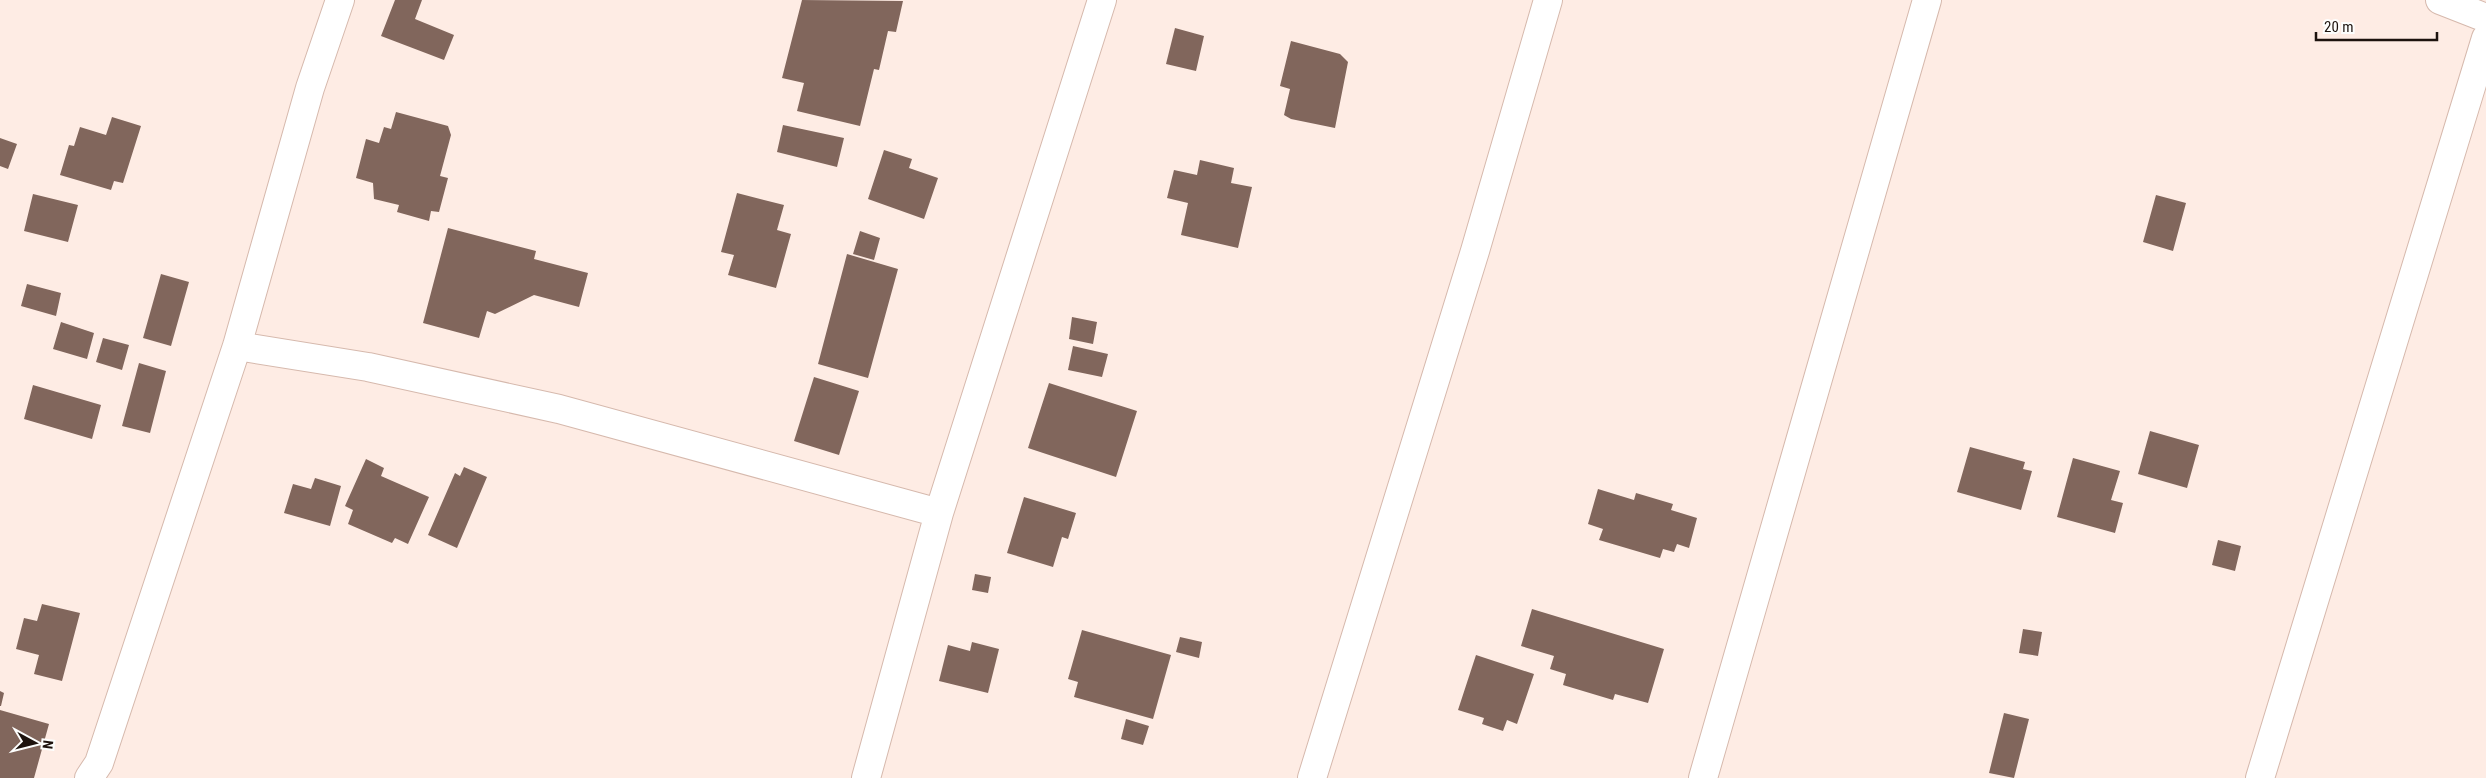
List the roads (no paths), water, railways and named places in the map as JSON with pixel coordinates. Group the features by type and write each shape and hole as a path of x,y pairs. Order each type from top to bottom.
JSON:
{"street":[{"path":"90,778 102,753 237,346 310,88 340,0"},
{"path":"866,778 939,513 1102,0"},
{"path":"1312,778 1475,251 1548,0"},
{"path":"1704,778 1927,0"},
{"path":"2440,0 2486,18"},
{"path":"2260,778 2486,38"},
{"path":"237,346 368,367 550,407 939,513"}]}
